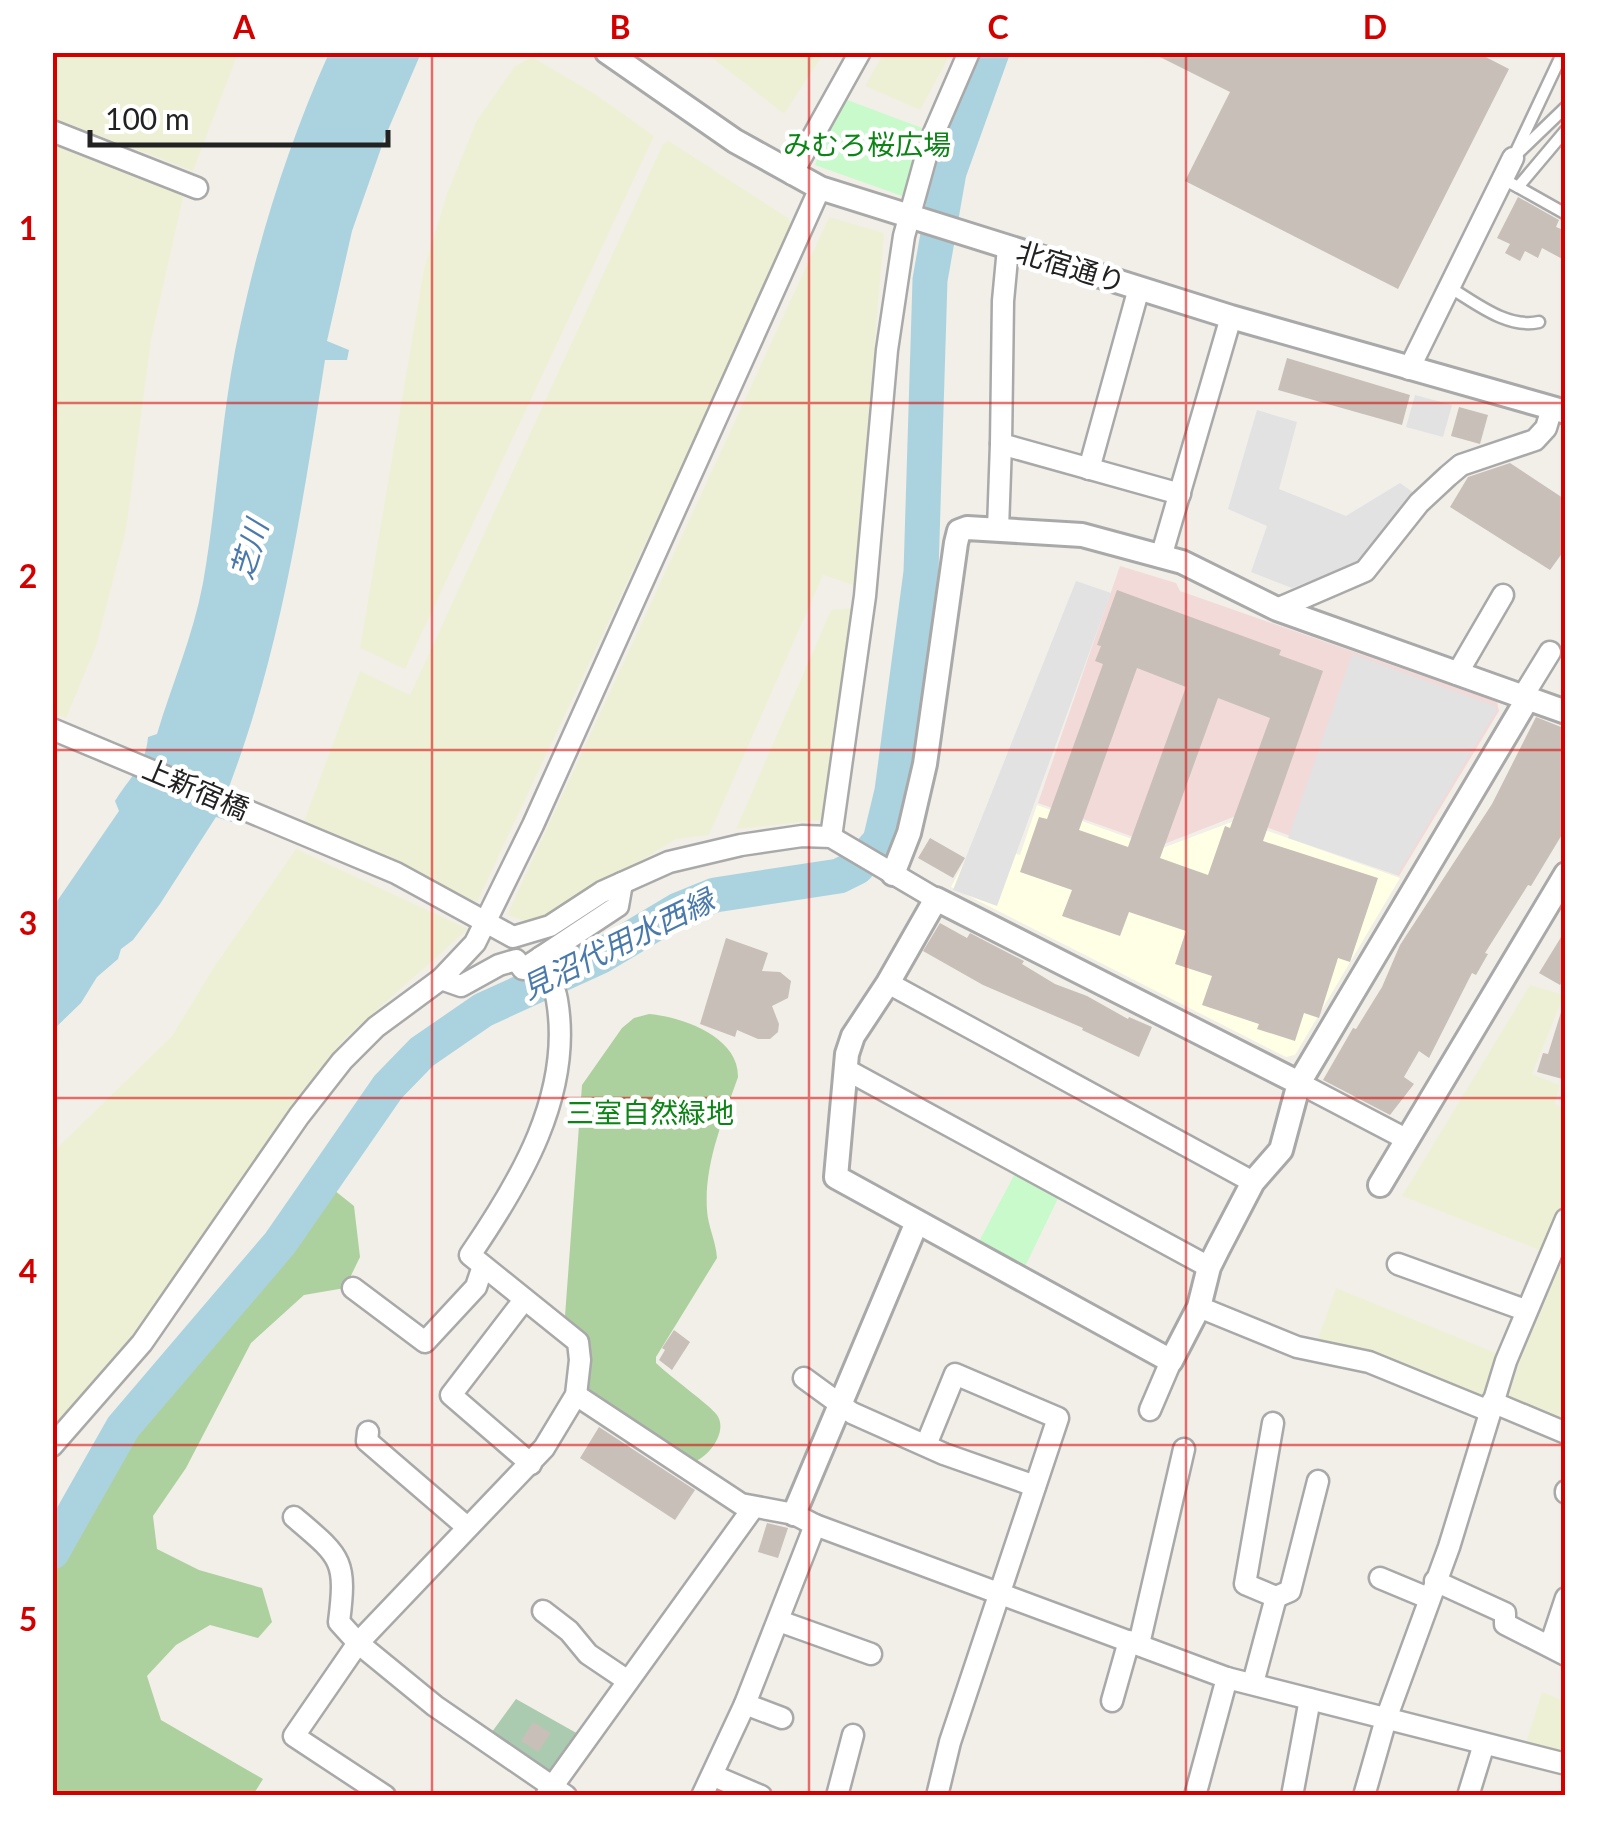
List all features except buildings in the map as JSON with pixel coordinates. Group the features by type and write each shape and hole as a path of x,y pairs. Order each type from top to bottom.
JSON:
{"street":[{"name":"北宿通り","path":"607,52 734,141 820,188 1231,317 1559,410"},
{"path":"792,174 860,52"},
{"path":"970,52 930,142 891,312 840,842 936,900 1406,1139"},
{"path":"52,131 197,188"},
{"path":"1409,369 1448,287 1510,183 1513,158"},
{"path":"52,1446 152,1329 299,1116 342,1061 376,1028 441,979 475,943 488,922 820,188"},
{"path":"998,529 1003,302 1008,248"},
{"path":"1089,469 1138,288"},
{"path":"1161,558 1231,317"},
{"path":"1276,608 1366,571 1419,503 1461,465 1535,440 1559,410"},
{"path":"1001,444 1180,494"},
{"path":"888,872 909,834 928,747 959,532 967,528 1082,535 1196,568 1276,608 1566,712"},
{"path":"1457,674 1503,595"},
{"path":"1150,1410 1199,1307 1209,1266 1253,1182 1281,1150 1299,1083 1550,652"},
{"name":"上新宿橋","path":"52,729 396,873 512,937 534,932 622,882 670,862 802,836 840,842"},
{"path":"1380,1185 1559,898 1566,874"},
{"path":"441,979 460,986 498,965 516,960 523,969 618,906 622,882"},
{"path":"936,900 853,1036 845,1069 836,1176 1171,1361"},
{"path":"385,1796 294,1736 358,1642 531,1464 576,1394 578,1342 470,1256 511,1196 546,1115 558,1064 557,996 541,958"},
{"path":"888,983 1253,1182"},
{"path":"845,1069 1209,1266"},
{"path":"1364,1796 1386,1718 1455,1528 1490,1406 1525,1310 1557,1257 1566,1219"},
{"path":"702,1796 779,1621 840,1406 917,1222"},
{"path":"1398,1264 1525,1310"},
{"path":"353,1288 425,1342 476,1287 483,1266"},
{"path":"524,1300 451,1396 531,1464"},
{"path":"1199,1307 1297,1347 1369,1362 1566,1433"},
{"path":"926,1445 954,1374 1058,1418 950,1742 937,1796"},
{"path":"804,1378 840,1406 926,1445 1035,1486"},
{"path":"576,1394 742,1504 805,1519 1227,1678 1566,1764"},
{"path":"1273,1423 1245,1584 1276,1596 1290,1590 1318,1481"},
{"path":"368,1432 367,1441 467,1527"},
{"path":"1112,1701 1134,1643 1184,1448"},
{"path":"294,1517 339,1561 344,1584 339,1622 425,1698 554,1792 628,1681 753,1508"},
{"path":"1380,1578 1505,1613 1505,1624 1558,1650 1566,1598"},
{"path":"1253,1683 1276,1596"},
{"path":"543,1610 569,1631 588,1654 628,1681"},
{"path":"779,1621 871,1654"},
{"path":"1195,1796 1227,1678"},
{"path":"1292,1796 1310,1700"},
{"path":"745,1704 782,1718"},
{"path":"837,1796 853,1735"},
{"path":"1468,1796 1484,1744"},
{"path":"714,1776 761,1796"}],"lane":[{"path":"1513,158 1563,52"},
{"path":"1513,158 1566,107"},
{"path":"1566,130 1510,183 1566,214"},
{"path":"1448,287 1511,322 1540,322"}],"shaded area":[{"path":"52,53 238,53 193,171 53,118"},
{"path":"706,53 824,53 784,114"},
{"path":"884,53 951,53 920,110 865,86"},
{"path":"532,57 595,94 654,136 405,669 360,648 424,269 447,194 477,120 515,66"},
{"path":"669,141 788,218 791,224 785,246 477,902 303,824 360,671 410,695 663,144"},
{"path":"52,143 184,193 151,340 126,530 96,646 66,718 52,713"},
{"path":"829,217 884,233 854,585 823,575 709,835 676,839 556,913 525,921 507,915"},
{"path":"1415,395 1452,405 1443,437 1406,427"},
{"path":"1257,410 1297,422 1279,489 1346,516 1400,483 1414,493 1365,560 1292,588 1251,572 1267,526 1228,509"},
{"path":"1120,566 1176,583 1180,591 1497,702 1499,711 1399,876 1236,816 1159,846 1038,803"},
{"path":"1076,581 1111,593 997,906 953,890"},
{"path":"855,608 821,820 736,829 831,610"},
{"path":"1352,654 1495,706 1496,711 1397,875 1288,838"},
{"path":"1037,805 1160,849 1237,820 1400,878 1295,1055 1286,1057 951,887 976,840 1020,855"},
{"path":"296,849 468,929 343,1040 283,1120 193,1259 53,1430 53,1152 172,1036 214,967"},
{"path":"1530,985 1564,995 1532,1074 1560,1085 1555,1104 1565,1109 1565,1203 1542,1251 1402,1196"},
{"path":"1565,1266 1565,1423 1510,1401 1503,1387 1552,1267"},
{"path":"1336,1288 1501,1355 1488,1397 1481,1399 1317,1342"},
{"path":"1542,1692 1565,1701 1565,1753 1526,1743"},
{"path":"516,1699 580,1735 551,1774 489,1736"}],"green space":[{"name":"みむろ桜広場","path":"842,98 922,128 902,196 815,165"},
{"name":"三室自然緑地","path":"649,1014 677,1019 719,1040 736,1063 738,1077 708,1176 707,1210 717,1258 656,1357 656,1363 713,1410 720,1421 716,1442 696,1461 592,1394 587,1385 587,1339 565,1316 582,1085 622,1028 634,1018"},
{"path":"1020,1164 1063,1188 1020,1277 974,1251"},
{"path":"319,1178 354,1206 360,1257 345,1288 304,1295 251,1343 186,1468 153,1516 157,1549 199,1570 262,1588 272,1622 258,1638 210,1625 176,1645 147,1676 161,1720 263,1779 253,1795 53,1796 53,1573 107,1464 263,1237"}],"water":[{"name":"芝川","path":"329,53 421,53 385,137 352,231 327,341 349,350 347,360 325,360 297,532 273,644 220,810 235,816 232,822 216,817 133,940 53,1030 53,907 119,811 115,801 140,763 148,737 157,734 188,641 203,583 228,390 248,292 289,153"}],"waterway":[{"name":"見沼代用水西縁","path":"52,1552 123,1427 280,1243 388,1087 422,1052 483,1010 601,956 678,910 715,895 839,876 857,867 880,841 892,791 921,572 930,280 949,172 992,52"}]}
